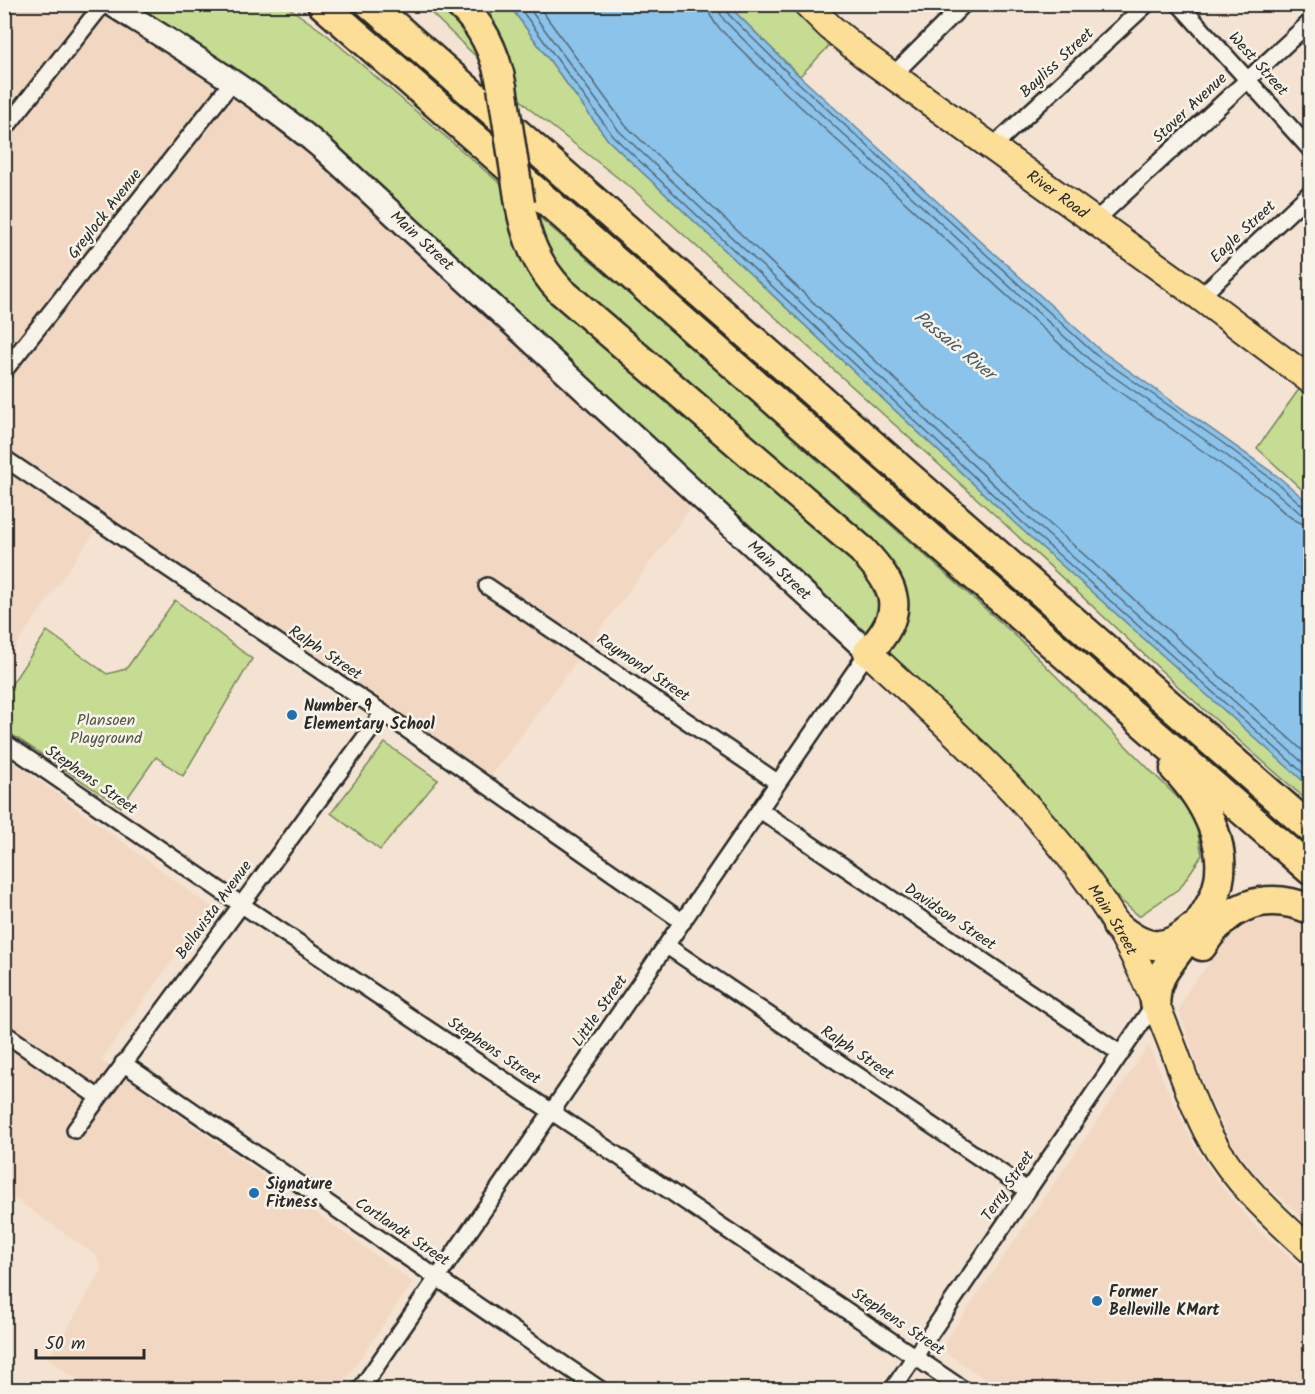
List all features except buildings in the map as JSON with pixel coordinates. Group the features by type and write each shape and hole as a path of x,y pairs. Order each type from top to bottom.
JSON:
{"highway":[{"path":"322,4 1311,870"},
{"path":"370,4 1311,828"},
{"path":"459,4 476,22 485,36 498,68 520,204 530,245 547,277 874,562 891,591 894,608 891,623 884,635 868,652"},
{"path":"958,561 1158,752 1191,787 1211,822 1220,861 1219,881 1214,898 1161,976 1155,1003"},
{"path":"1155,1003 1174,988 1208,936 1229,914 1256,903 1288,903 1311,909"},
{"path":"1118,926 1130,937 1143,944 1156,946 1171,944 1194,927 1204,914"}],"main road":[{"name":"River Road","path":"807,4 830,27 864,55 1200,297 1311,380"},
{"name":"Main Street","path":"868,652 977,753 1040,817 1069,854 1118,926 1137,961 1197,1110 1212,1140 1246,1188 1311,1250"}],"street":[{"path":"4,130 103,4"},
{"name":"Main Street","path":"111,4 233,81 295,126 351,174 868,652"},
{"path":"893,75 964,4"},
{"name":"Bayliss Street","path":"991,148 1147,4"},
{"name":"West Street","path":"1179,4 1311,148"},
{"name":"Stover Avenue","path":"1095,222 1311,22"},
{"name":"Greylock Avenue","path":"4,370 233,81"},
{"name":"Eagle Street","path":"1200,297 1311,193"},
{"name":"Ralph Street","path":"4,458 383,713 683,922"},
{"name":"Raymond Street","path":"487,586 777,782"},
{"name":"Little Street","path":"360,1389 868,652"},
{"name":"Bellavista Avenue","path":"75,1130 383,713"},
{"name":"Stephens Street","path":"4,742 964,1389"},
{"name":"Davidson Street","path":"760,810 1121,1054"},
{"name":"Ralph Street","path":"667,946 1027,1190"},
{"name":"Terry Street","path":"892,1389 1155,1003"},
{"path":"4,1033 98,1097"},
{"name":"Cortlandt Street","path":"123,1064 602,1389"}],"shaded area":[{"path":"5,5 119,5 305,124 702,493 485,784 101,523 5,661"},
{"path":"4,755 211,907 101,1060 413,1282 339,1389 91,1389 47,1358 62,1338 102,1269 95,1255 5,1192"},
{"path":"1285,916 1310,926 1310,1224 1258,1177 1232,1143 1206,1091 1179,1010 1188,990 1232,933 1258,917"},
{"path":"1149,1045 1174,1105 1194,1145 1217,1181 1254,1225 1310,1277 1310,1389 1000,1389 940,1349"}],"green space":[{"path":"119,5 285,5 326,34 681,339 1017,637 1198,818 1195,818 1202,855 1180,888 1139,916 1094,877 305,124"},
{"path":"423,5 509,5 608,140 1018,526 1310,787 1310,803 1182,690 995,515 636,192 532,111"},
{"path":"730,5 807,5 840,35 800,76"},
{"path":"1307,378 1310,380 1310,497 1257,448"},
{"name":"Plansoen Playground","path":"175,600 252,659 183,776 156,757 121,807 5,730 5,694 47,631 107,674 126,669"},
{"path":"385,743 438,780 380,850 331,813"}],"water":[{"name":"Passaic River","path":"509,5 730,5 794,71 1100,350 1280,478 1310,504 1310,787 1018,526 608,140"}],"place":[{"name":"Number 9 Elementary School","path":"292,715"},
{"name":"Signature Fitness","path":"254,1193"},
{"name":"Former Belleville KMart","path":"1097,1301"}]}
